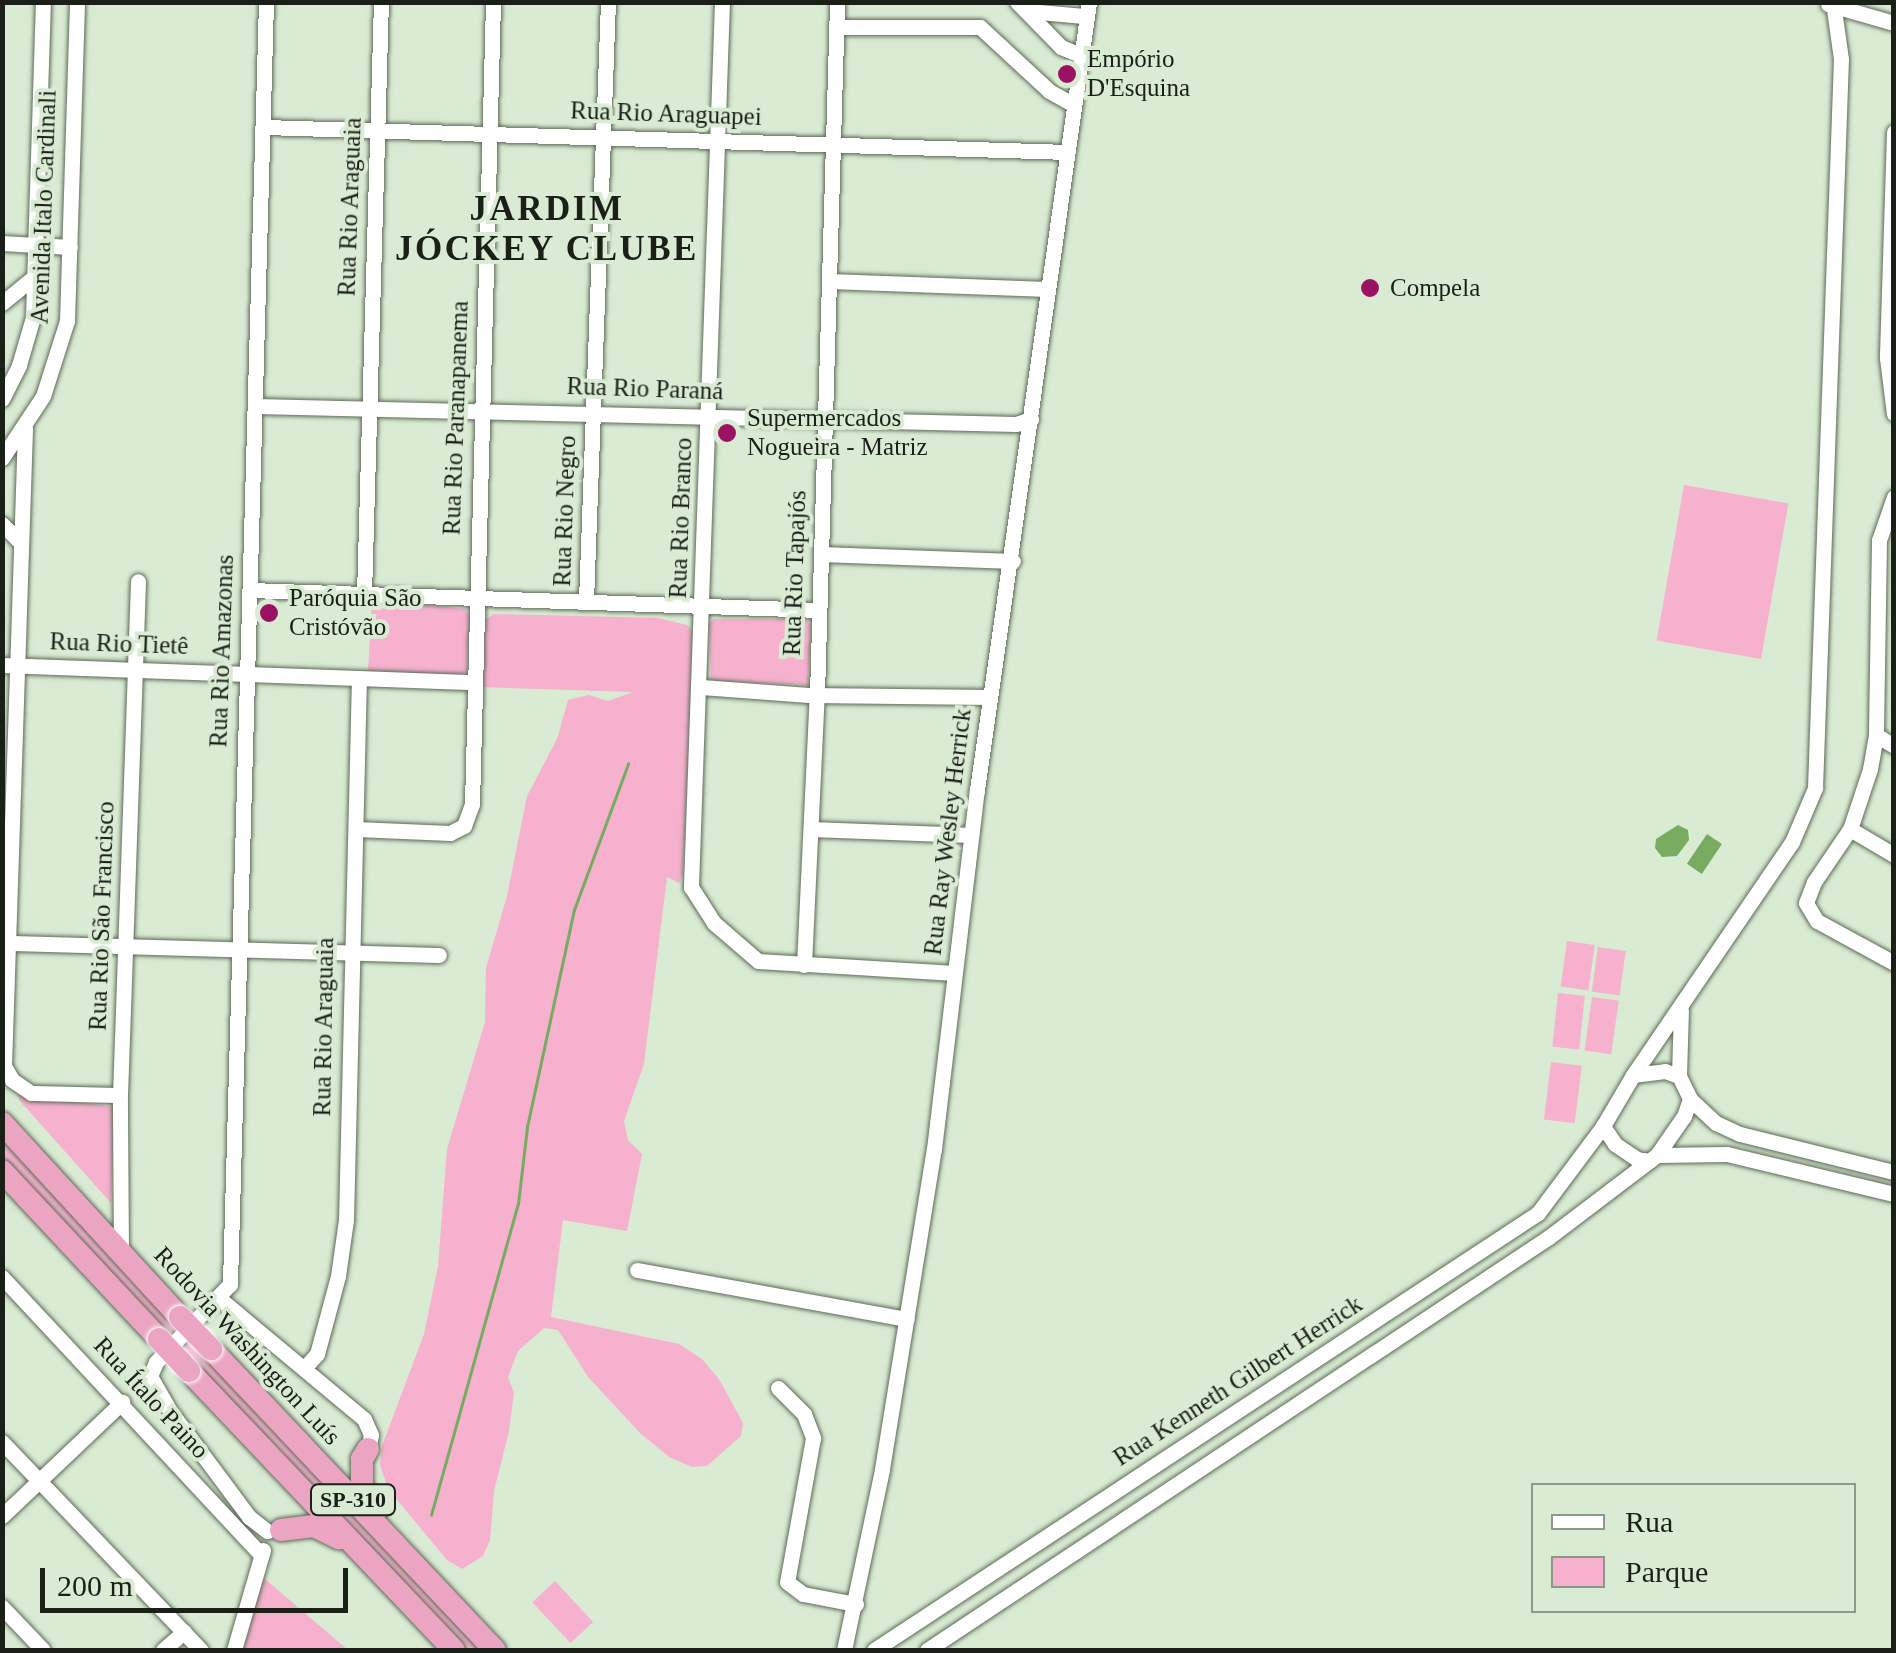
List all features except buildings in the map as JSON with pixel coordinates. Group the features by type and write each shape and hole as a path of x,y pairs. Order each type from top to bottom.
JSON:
{"highway":[{"name":"Rodovia Washington Luís","path":"2,1122 495,1650"},
{"name":"SP-310","path":"2,1171 454,1650"},
{"path":"276,1414 332,1460 342,1462 368,1450"},
{"path":"252,1439 297,1496 295,1512 274,1530"},
{"path":"368,1450 361,1468 365,1494 404,1555"},
{"path":"274,1530 303,1525 330,1532 390,1582"}],"street":[{"name":"Avenida Italo Cardinali","path":"2,399 30,332 42,2"},
{"name":"Avenida Italo Cardinali","path":"2,458 44,396 63,341 70,247 77,2"},
{"name":"Rua Rio Amazonas","path":"220,1299 230,1284 232,1253 266,2"},
{"name":"Rua Rio Araguaia","path":"364,594 382,2"},
{"name":"Rua Rio Paranapanema","path":"356,829 426,834 458,830 472,804 494,2"},
{"name":"Rua Rio Negro","path":"586,601 608,2"},
{"name":"Rua Rio Branco","path":"722,2 701,687 690,872 694,898 714,923 758,961 955,974"},
{"name":"Rua Rio Tapajós","path":"804,965 817,694 837,2"},
{"path":"1894,23 1863,9 1830,4 1841,58 1815,788 1792,842 1633,1075 1603,1126 1625,1152 1653,1158 1727,1154 1894,1194"},
{"path":"1022,7 1084,7"},
{"path":"1022,7 1061,47 1080,54"},
{"name":"Rua Ray Wesley Herrick","path":"844,1650 907,1319 934,1149 972,834 1013,560 1084,7"},
{"path":"1841,58 1850,30 1863,9"},
{"path":"837,27 980,27 1049,91 1072,104"},
{"name":"Rua Rio Araguapei","path":"264,127 1067,152"},
{"path":"1894,132 1887,358 1894,414"},
{"path":"2,243 70,247"},
{"path":"2,303 34,277"},
{"path":"830,281 1047,288"},
{"name":"Rua Rio Paraná","path":"256,406 368,405 1016,424 1031,419"},
{"path":"25,428 10,665 10,944 4,1066 24,1090 120,1095"},
{"path":"1894,497 1881,524 1874,632 1876,734 1865,791 1850,829 1814,882 1806,903 1817,921 1894,963"},
{"path":"2,524 18,540"},
{"path":"821,554 1013,560"},
{"name":"Rua Rio São Francisco","path":"121,1253 120,1095 138,581"},
{"path":"250,590 819,610"},
{"path":"1874,632 1894,624"},
{"name":"Rua Rio Tietê","path":"10,665 474,682"},
{"name":"Rua Rio Araguaia","path":"304,1368 317,1354 343,1249 359,678"},
{"path":"701,687 990,697"},
{"path":"1876,734 1894,746"},
{"path":"811,829 972,834"},
{"path":"1850,829 1894,855"},
{"path":"10,944 439,954"},
{"path":"1682,1006 1679,1076 1690,1099 1716,1124 1740,1134 1894,1172"},
{"path":"1633,1075 1665,1071 1679,1076"},
{"path":"927,1650 1549,1238 1653,1158 1684,1116 1690,1099"},
{"name":"Rua Kenneth Gilbert Herrick","path":"874,1650 1538,1212 1603,1126"},
{"path":"637,1270 907,1319"},
{"name":"Rua Ítalo Paino","path":"2,1277 261,1555"},
{"path":"234,1650 261,1555 274,1530 249,1516 170,1411 150,1376 156,1362 220,1299 364,1419 371,1435 368,1450"},
{"path":"778,1388 804,1414 813,1438 787,1582 804,1594 854,1609 859,1650"},
{"path":"2,1516 122,1402"},
{"path":"2,1442 201,1650"},
{"path":"2,1607 43,1650"},
{"path":"163,1650 184,1632"}],"green space":[{"path":"1684,485 1788,503 1761,659 1657,641"},
{"path":"372,599 465,609 470,617 467,671 460,675 368,671"},
{"path":"494,614 658,618 687,625 695,633 683,874 679,883 667,877 644,1064 624,1121 628,1140 642,1154 627,1231 563,1220 551,1317 679,1344 702,1359 719,1379 743,1423 741,1436 707,1466 692,1467 669,1457 640,1433 588,1377 558,1330 544,1328 518,1351 508,1377 514,1393 494,1491 490,1540 483,1556 462,1569 447,1560 388,1489 380,1465 382,1446 424,1334 438,1266 447,1149 485,1022 486,968 507,896 527,796 557,739 568,700 589,695 608,701 633,692 480,687 483,621"},
{"path":"714,619 806,619 811,626 808,685 711,681 709,623"},
{"path":"1567,941 1595,945 1588,990 1561,987"},
{"path":"1598,947 1626,951 1619,995 1592,992"},
{"path":"1558,993 1585,996 1579,1050 1552,1047"},
{"path":"1592,997 1619,1001 1611,1054 1584,1050"},
{"path":"1551,1062 1582,1066 1575,1123 1544,1120"},
{"path":"18,1094 114,1107 111,1203 19,1100"},
{"path":"2,1136 181,1328 160,1347 2,1177"},
{"path":"190,1338 481,1650 456,1650 177,1350"},
{"path":"261,1579 265,1579 348,1650 238,1650"},
{"path":"555,1581 593,1622 571,1643 532,1602"}],"shaded area":[{"path":"1678,825 1688,830 1689,840 1677,856 1662,857 1655,848 1656,839"},
{"path":"1707,834 1722,844 1702,874 1687,864"}],"waterway":[{"path":"431,1515 518,1204 527,1127 574,910 628,764"}],"place":[{"name":"Empório D'Esquina","path":"1067,74"},
{"name":"Compela","path":"1370,288"},
{"name":"Supermercados Nogueira - Matriz","path":"727,433"},
{"name":"Paróquia São Cristóvão","path":"269,613"}],"district":[{"name":"JARDIM JÓCKEY CLUBE","path":"547,229"}]}
